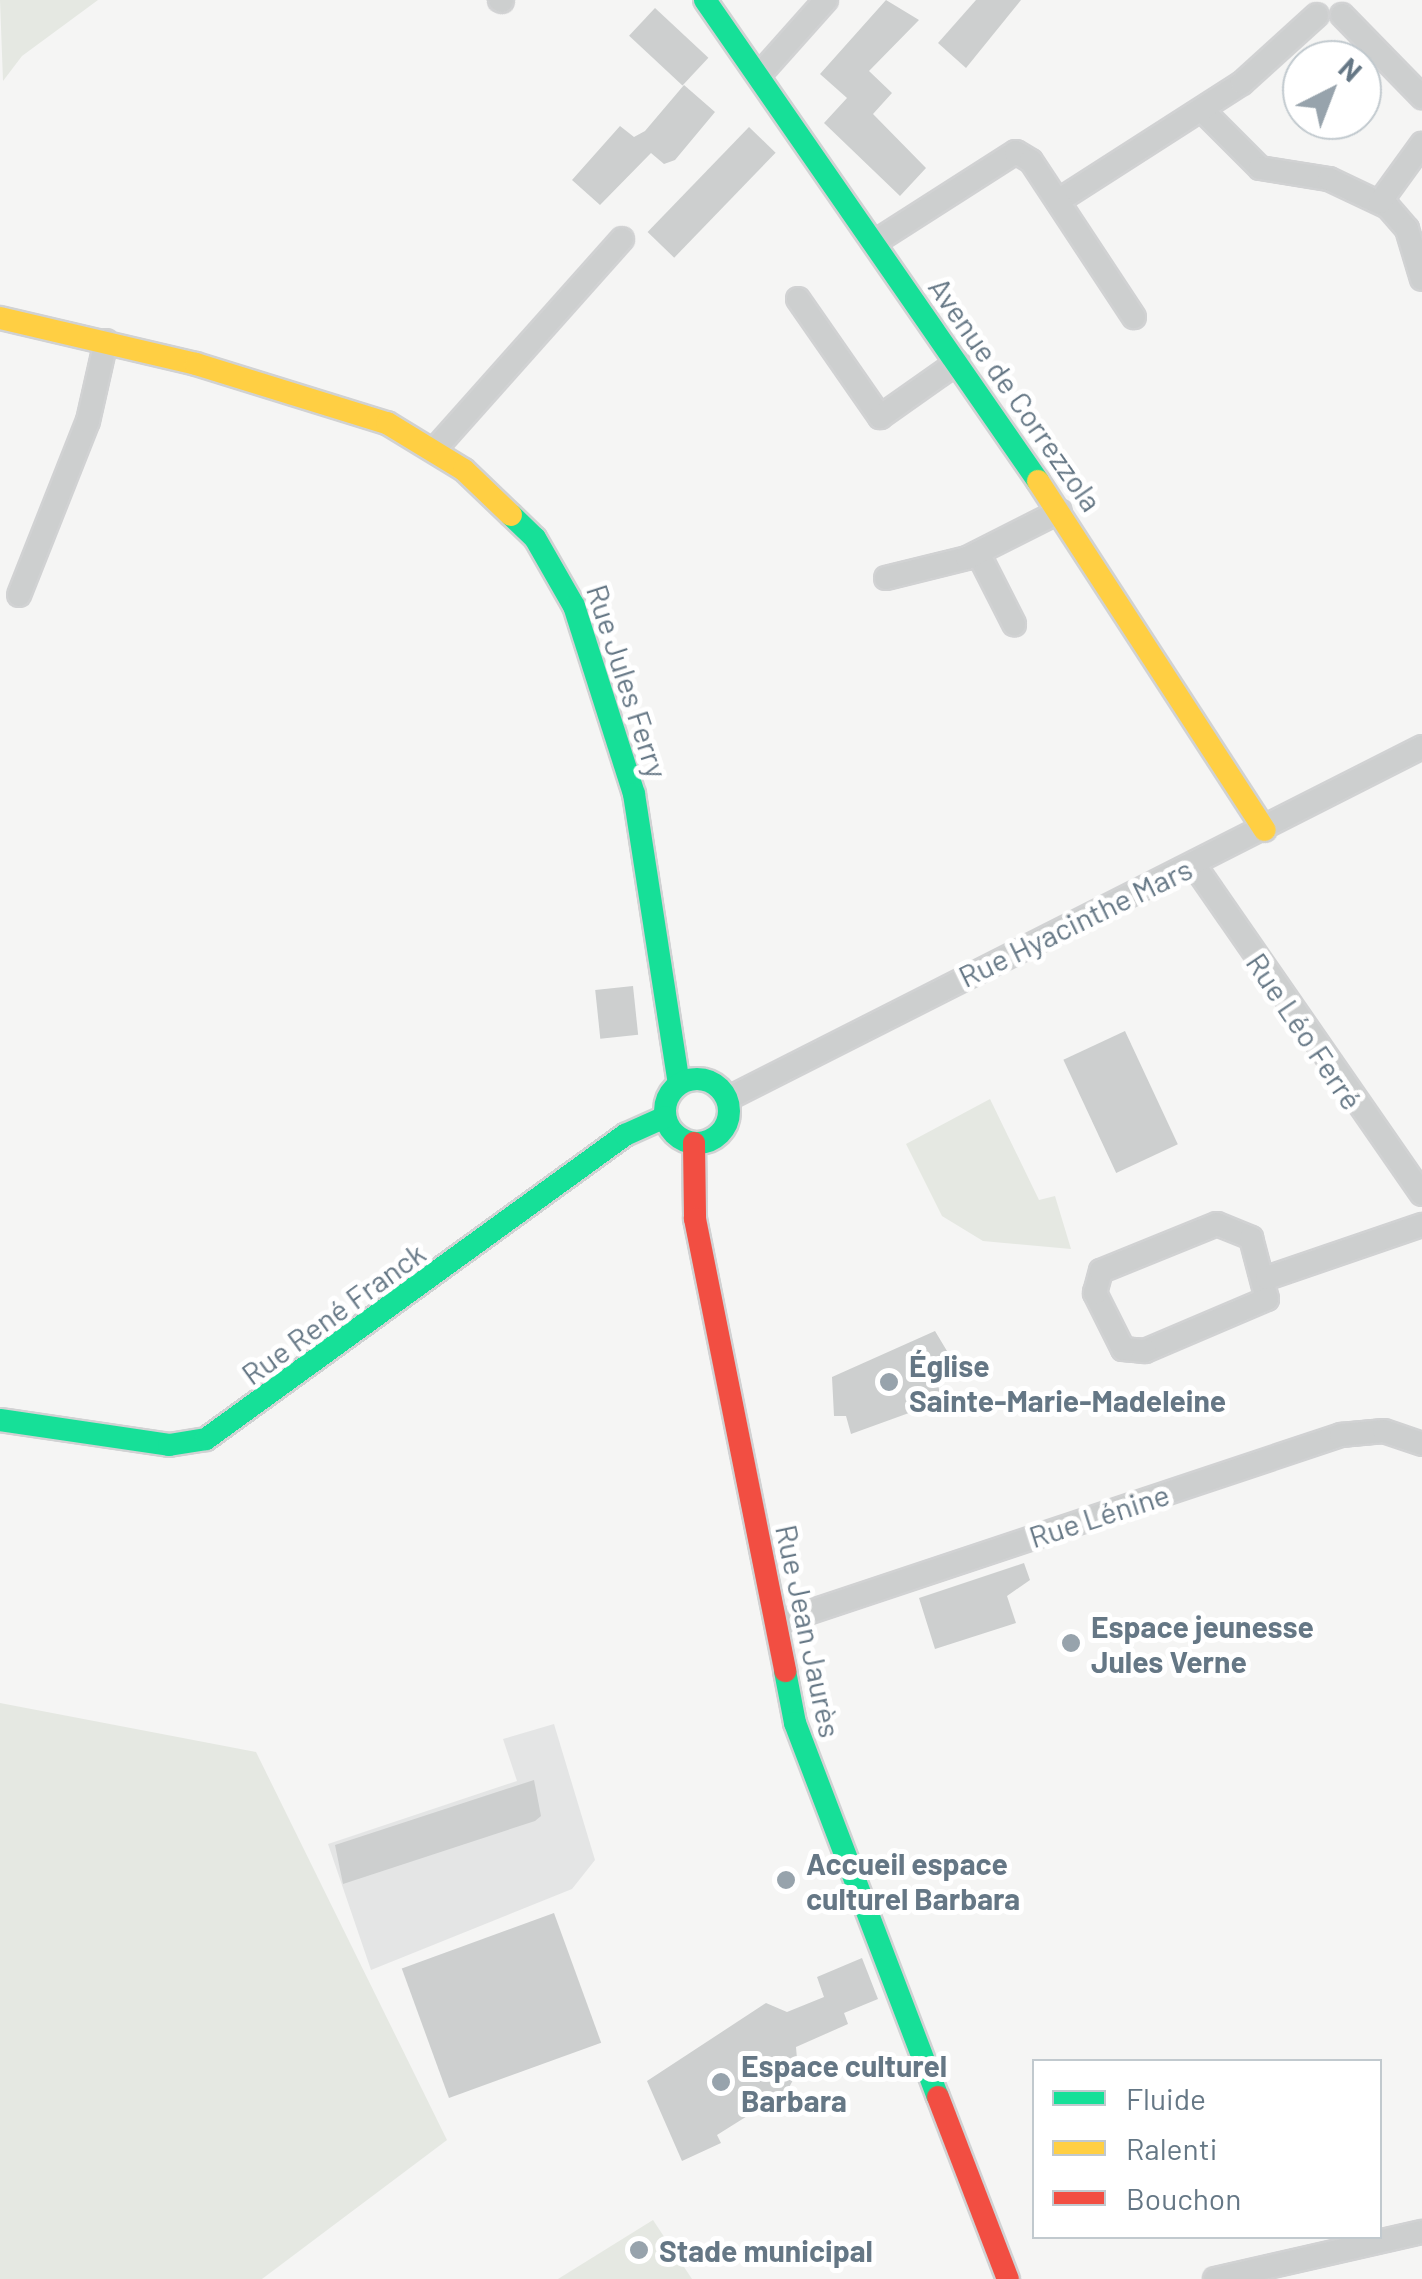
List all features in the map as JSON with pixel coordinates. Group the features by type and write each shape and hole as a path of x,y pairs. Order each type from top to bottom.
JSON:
{"street":[{"name":"Avenue de Correzzola","path":"705,0 1060,511 1265,830"},
{"path":"760,74 826,0"},
{"path":"1058,201 1202,110 1314,7 1345,7 1422,97"},
{"path":"1202,110 1260,168 1329,180 1380,202 1407,229 1422,279"},
{"path":"1380,202 1422,144"},
{"path":"875,242 1006,152 1027,157 1134,317"},
{"path":"435,449 622,239"},
{"path":"798,299 880,416 958,362"},
{"name":"Rue Jules Ferry","path":"0,318 226,373 373,418 435,449 536,538 574,606 634,794 679,1084"},
{"path":"19,595 88,421 106,342"},
{"path":"886,578 978,554 1060,511"},
{"path":"978,554 1014,624"},
{"name":"Rue Hyacinthe Mars","path":"727,1099 1265,830 1422,746"},
{"name":"Rue Léo Ferré","path":"1194,865 1422,1194"},
{"path":"707,1080 727,1099 723,1131 694,1143 675,1135 665,1117 679,1084 707,1080"},
{"name":"Rue René Franck","path":"0,1420 169,1445 206,1439 626,1135 665,1117"},
{"name":"Rue Jean Jaurès","path":"694,1143 695,1219 804,1754 1008,2279"},
{"path":"1225,1224 1251,1238 1267,1278 1269,1292 1256,1309 1138,1352 1111,1338 1095,1293 1108,1266 1225,1224"},
{"path":"1267,1278 1422,1226"},
{"name":"Rue Lénine","path":"777,1623 1352,1432 1384,1430 1422,1444"},
{"path":"1214,2279 1422,2232"}],"shaded area":[{"path":"0,0 98,0 22,56 3,81"},
{"path":"990,1099 1039,1200 1055,1196 1071,1249 983,1241 942,1216 906,1144"},
{"path":"0,1703 256,1752 447,2140 262,2279 0,2279"},
{"path":"554,1724 595,1860 572,1889 371,1970 328,1844 517,1781 503,1739"},
{"name":"Stade municipal","path":"653,2220 692,2279 558,2279"}],"building":[{"path":"886,0 919,20 869,71 892,93 873,114 926,168 900,196 824,123 847,98 820,74"},
{"path":"976,0 1021,0 966,68 938,43"},
{"path":"655,8 708,58 682,86 629,36"},
{"path":"684,85 715,112 675,160 664,164 651,153 600,205 572,180 620,126 634,137 645,131"},
{"path":"749,127 776,153 674,258 648,232"},
{"path":"633,986 638,1035 600,1039 595,990"},
{"path":"1125,1031 1178,1144 1116,1173 1063,1060"},
{"name":"Église Sainte-Marie-Madeleine","path":"935,1331 950,1356 944,1366 968,1373 938,1385 942,1401 851,1434 846,1416 834,1416 832,1377"},
{"path":"1024,1563 1030,1580 1007,1596 1016,1623 935,1649 919,1598"},
{"path":"534,1780 541,1816 535,1821 343,1884 335,1845"},
{"path":"554,1913 601,2043 449,2098 402,1968"},
{"name":"Espace culturel Barbara","path":"862,1958 878,1999 844,2013 848,2024 796,2047 798,2071 787,2091 717,2135 721,2143 682,2161 647,2081 766,2003 787,2012 824,1997 817,1977"}],"traffic: fast":[{"path":"705,0 1038,481"},
{"path":"511,515 535,538 574,606 634,794 679,1084"},
{"path":"697,1079 720,1088 729,1111 720,1134 697,1143 674,1134 665,1111 674,1088 697,1079"},
{"path":"0,1420 169,1445 206,1439 625,1135 665,1117"},
{"path":"785,1671 795,1723 938,2097"}],"traffic: slow":[{"path":"0,318 196,364 387,423 464,470 511,515"},
{"path":"1038,481 1265,830"}],"traffic: jam":[{"path":"694,1143 695,1219 785,1671"},
{"path":"938,2097 1008,2279"}],"place":[{"name":"Église Sainte-Marie-Madeleine","path":"889,1382"},
{"name":"Espace jeunesse Jules Verne","path":"1071,1643"},
{"name":"Accueil espace culturel Barbara","path":"786,1880"},
{"name":"Espace culturel Barbara","path":"721,2082"},
{"name":"Stade municipal","path":"639,2250"}]}
